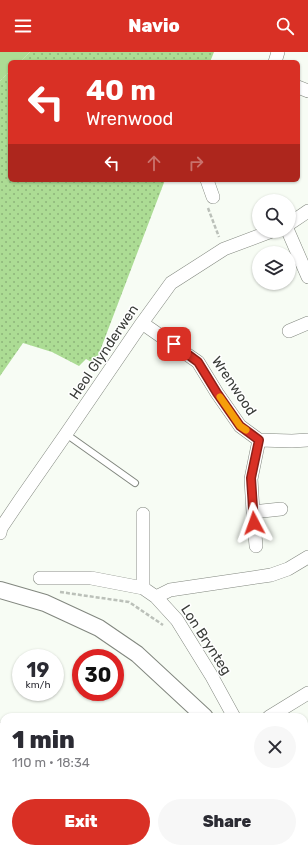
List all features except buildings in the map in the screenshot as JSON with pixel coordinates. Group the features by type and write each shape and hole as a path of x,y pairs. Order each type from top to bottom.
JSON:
{"street":[{"path":"208,182 213,197"},
{"path":"296,219 308,211"},
{"name":"Heol Glynderwen","path":"0,533 1,528 20,500 171,283 224,249 253,238"},
{"path":"291,238 308,277"},
{"name":"Wrenwood","path":"142,323 198,362 240,426 259,440"},
{"path":"288,331 308,323"},
{"path":"256,546 251,478 259,440 308,440"},
{"path":"253,512 281,509"},
{"path":"143,514 143,588"},
{"path":"156,597 170,590 271,575 288,569 308,557"},
{"name":"Lon Brynteg","path":"40,578 91,578 143,588 156,597 177,620 211,675 232,713"},
{"path":"0,590 45,603 99,628 137,654 201,713"},
{"path":"276,713 308,693"}],"lane":[{"path":"66,434 135,483"}],"path":[{"path":"213,197 206,202 224,249"},
{"path":"58,592 129,602 167,629"}],"green space":[{"path":"0,52 30,52 22,60 8,60 8,73 0,81"},
{"path":"30,52 214,52 211,60 22,60"},
{"path":"8,73 8,182 164,182 95,364 86,359 79,366 52,352 23,343 0,376 0,81"}],"slow traffic":[{"path":"220,397 240,426 246,430"}],"route":[{"path":"174,344 198,362 240,426 259,440 251,478 254,523"}]}
